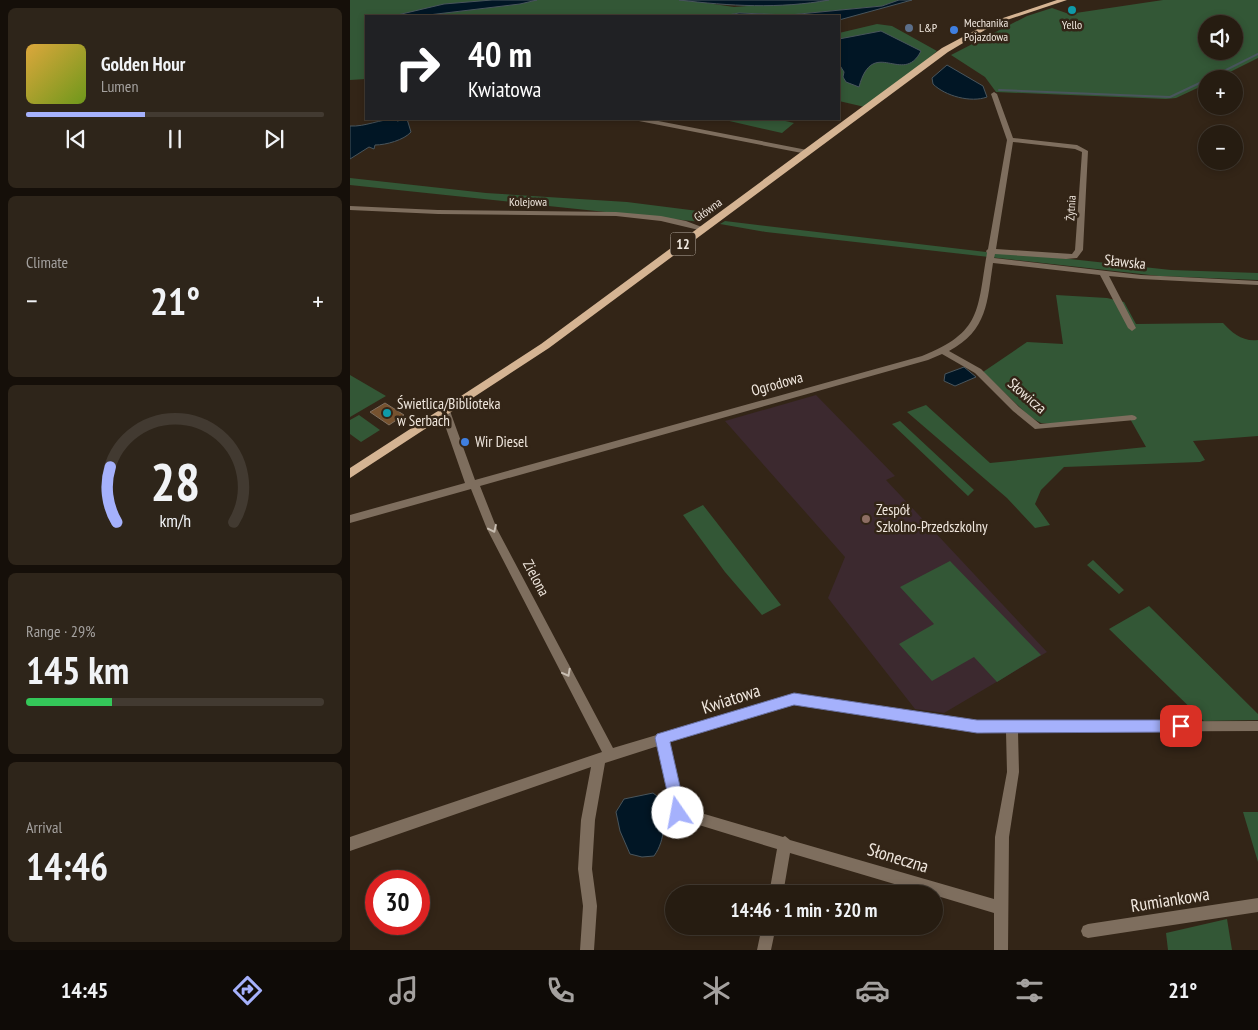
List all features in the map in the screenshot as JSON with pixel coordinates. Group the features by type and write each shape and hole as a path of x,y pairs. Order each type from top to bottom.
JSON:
{"main road":[{"name":"Główna","path":"350,474 552,340 958,42 1003,19 1064,0"}],"street":[{"name":"Ogrodowa","path":"350,519 869,374 943,351 958,342 976,324 981,313 1010,140 994,94"},
{"path":"644,120 807,152"},
{"name":"Żytnia","path":"990,255 1020,252 1066,257 1074,256 1079,250 1085,152 1076,147 1010,140"},
{"name":"Kolejowa","path":"350,208 440,212 596,213 683,222 703,229"},
{"name":"Sławska","path":"990,255 1104,274 1196,281 1258,283"},
{"path":"1104,274 1132,328"},
{"name":"Słowicza","path":"943,351 978,371 1016,409 1038,426 1132,418"},
{"name":"Zielona","path":"445,411 469,481 473,485 492,529 605,757"},
{"name":"Kwiatowa","path":"350,844 662,738 794,699 977,726 1012,728 1258,726"},
{"path":"1001,950 1002,837 1012,772 1012,728"},
{"name":"Słoneczna","path":"662,738 678,813 785,843 1000,908"},
{"path":"586,950 590,906 586,860 588,820 605,757"},
{"path":"778,885 785,843"},
{"name":"Rumiankowa","path":"1088,931 1258,905"},
{"path":"764,950 767,935"}],"shaded area":[{"name":"Zespół Szkolno-Przedszkolny","path":"816,395 895,476 886,480 1047,652 944,713 915,709 828,598 845,557 725,421"}],"green space":[{"path":"350,0 686,0 734,7 829,0 899,0 882,6 789,15 739,13 728,15 365,15 365,79 350,80"},
{"path":"1163,0 1258,0 1258,58 1234,70 1198,70 1198,88 1176,98 1166,99 996,92 985,77 951,55 1027,16 1052,8 1069,14"},
{"path":"877,24 892,26 937,51 905,81 869,108 840,101 840,33"},
{"path":"725,120 781,120 794,123 782,133"},
{"path":"350,178 486,193 627,202 714,213 701,222 350,185"},
{"path":"725,221 1003,254 1015,253 1171,270 1258,273 1258,280 1159,276 766,232 720,224"},
{"path":"1056,295 1107,298 1124,302 1136,324 1223,323 1238,336 1247,340 1258,340 1258,436 1193,441 1205,460 1200,462 1064,467 1041,490 1035,504 1050,525 1035,528 1007,498 907,412 926,405 990,463 1146,447 1129,417 1053,424 1041,423 1030,417 983,372 1027,342 1063,344"},
{"path":"350,375 386,396 350,417"},
{"path":"359,415 380,430 361,442 350,434 350,420"},
{"path":"900,421 974,490 968,496 892,424"},
{"path":"703,505 781,605 762,615 725,572 683,515"},
{"path":"1093,560 1124,590 1119,594 1087,565"},
{"path":"950,561 1041,655 997,682 974,657 932,681 899,644 934,624 900,587"},
{"path":"1149,606 1258,714 1258,720 1204,721 1109,629"},
{"path":"1243,812 1258,812 1258,862"},
{"path":"1227,919 1232,950 1168,950 1166,933"}],"water":[{"path":"492,0 537,0 520,4 428,15 397,15 444,4"},
{"path":"679,0 829,0 792,5 754,6"},
{"path":"899,0 912,0 840,20 840,15 789,15 882,6"},
{"path":"739,13 789,15 728,15"},
{"path":"881,31 921,51 914,61 906,64 880,62 872,64 865,72 859,87 846,82 843,77 844,72 840,66 840,39"},
{"path":"947,65 983,86 987,97 966,99 944,92 933,84 932,78"},
{"path":"384,120 407,120 411,132 395,142 375,145 374,149 369,147 350,159 350,126"},
{"path":"964,367 976,377 955,386 944,381 945,374"},
{"path":"653,793 661,799 664,829 661,843 654,856 642,857 630,854 620,831 616,812 624,799"}],"building":[{"name":"Świetlica/Biblioteka w Serbach","path":"385,403 404,415 389,425 370,412"}],"waterway":[{"path":"1226,70 1258,54"},
{"path":"999,90 1170,97 1198,84"}],"place":[{"name":"Yello","path":"1072,10"},
{"name":"L&P","path":"909,28"},
{"name":"Mechanika Pojazdowa","path":"954,30"},
{"name":"Świetlica/Biblioteka w Serbach","path":"387,413"},
{"name":"Wir Diesel","path":"465,442"},
{"name":"Zespół Szkolno-Przedszkolny","path":"866,519"}],"route":[{"path":"678,813 662,738 794,699 977,726 1009,728 1181,726"}]}
